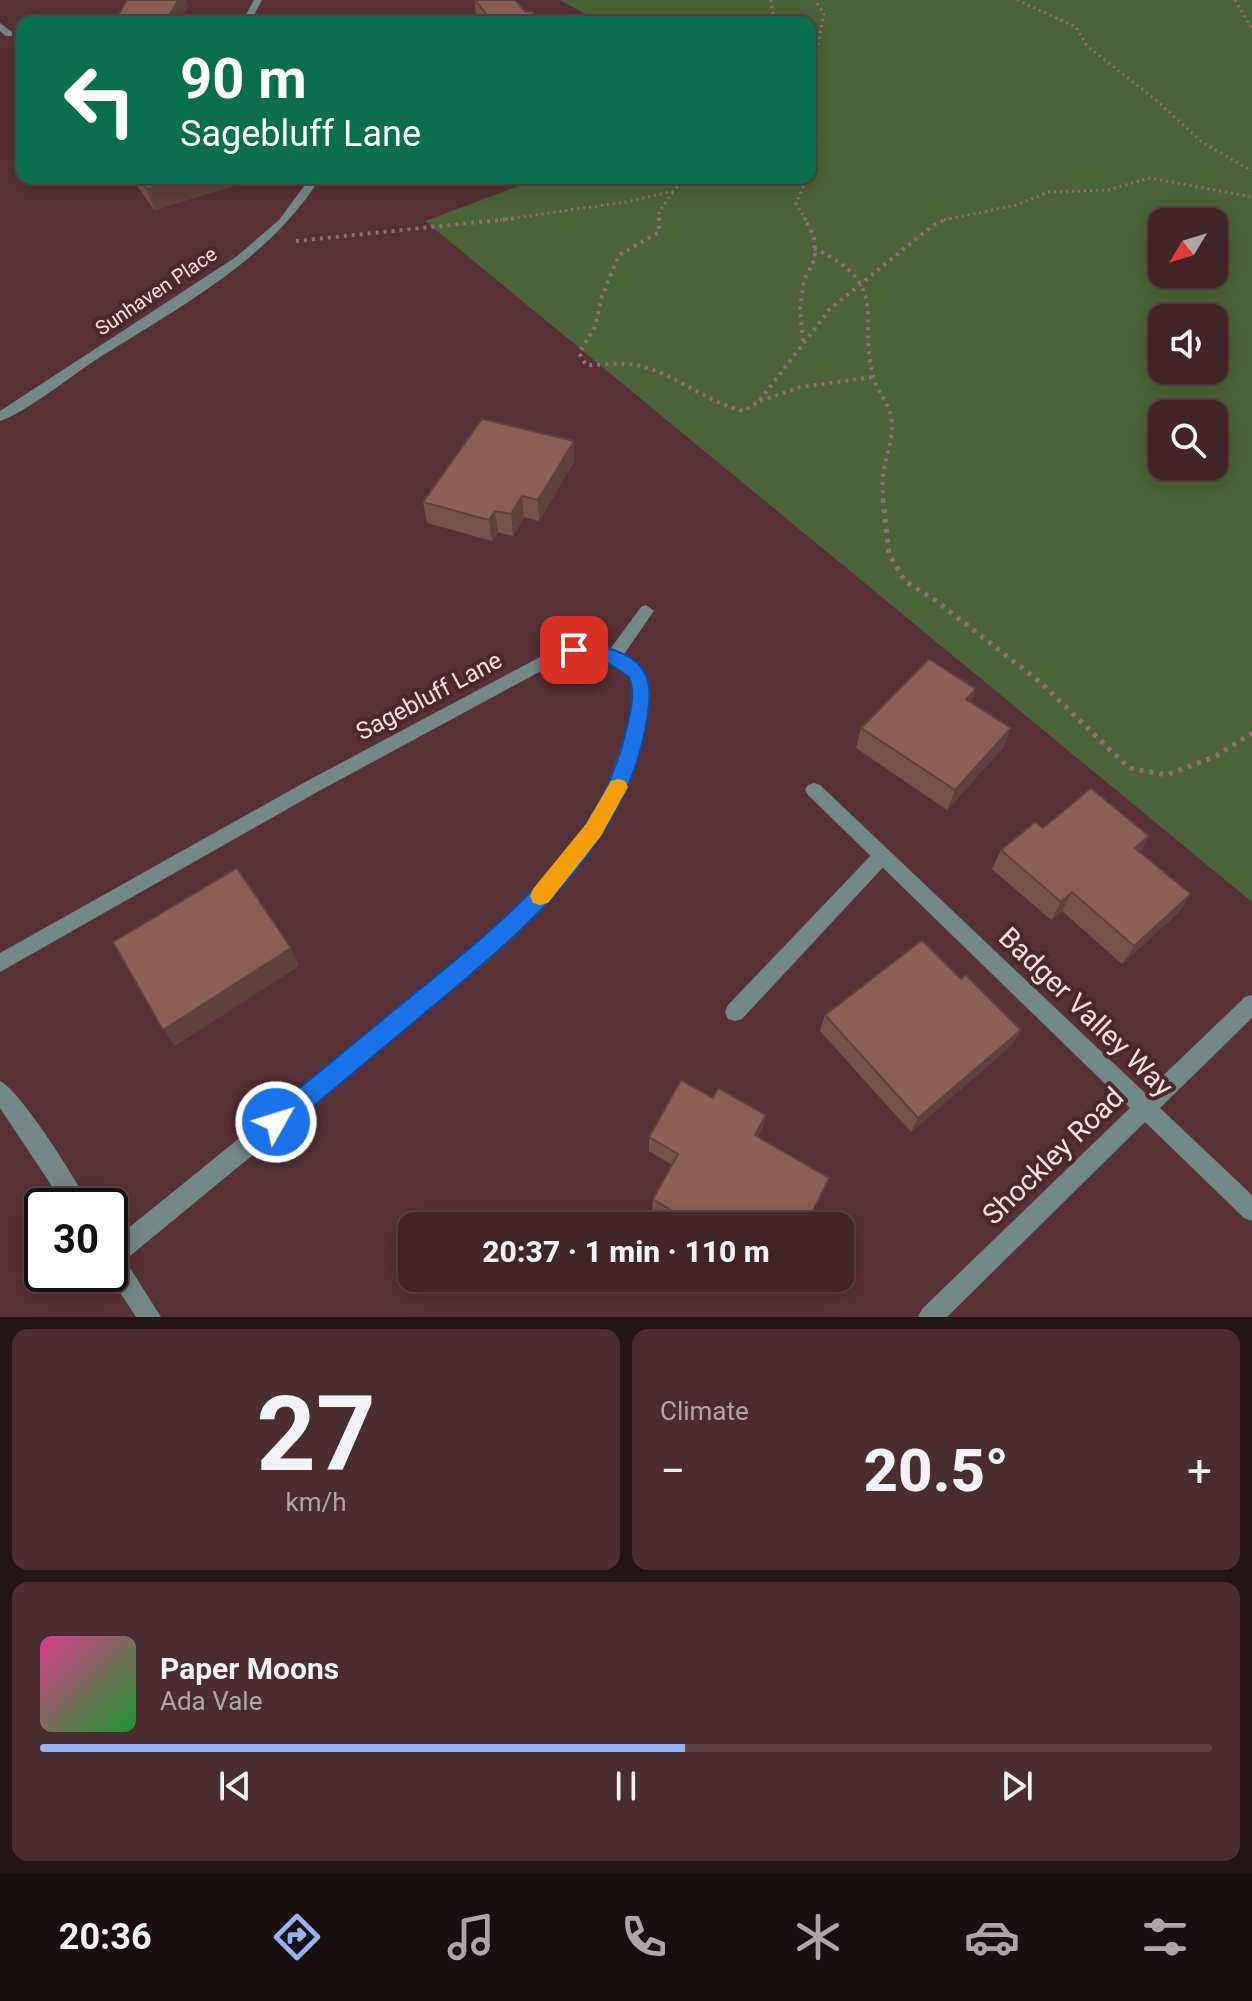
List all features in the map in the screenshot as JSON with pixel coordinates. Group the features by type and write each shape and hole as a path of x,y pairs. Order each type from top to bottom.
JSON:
{"street":[{"path":"0,26 9,34"},
{"name":"Sunhaven Place","path":"0,417 179,301 256,246 289,218 312,184"},
{"path":"128,1242 462,970 502,935 565,868 594,830 617,789 632,747 642,685 636,673 614,656 646,611"},
{"name":"Sagebluff Lane","path":"0,963 313,786 548,660 588,649 614,656"},
{"name":"Badger Valley Way","path":"814,790 1252,1210"},
{"path":"735,1012 882,856"},
{"name":"Shockley Road","path":"930,1317 1252,1004"},
{"path":"0,1091 66,1188"},
{"path":"128,1283 149,1317"}],"path":[{"path":"815,0 824,14 816,55"},
{"path":"1017,0 1076,27 1087,46 1156,100 1202,142 1252,171"},
{"path":"1235,0 1252,29"},
{"path":"816,132 816,160"},
{"path":"759,401 830,309 932,226 952,217 1016,205 1049,192 1108,190 1150,178 1252,197"},
{"path":"680,184 659,212 659,232 619,255 606,285 595,327 579,353 586,365 636,365 675,381 723,407 744,411 759,401 801,387 873,377"},
{"path":"803,342 800,309 804,280 815,259 814,236 796,203 804,184"},
{"path":"256,246 362,232 515,219 626,202 674,191"},
{"path":"814,248 842,262 860,283 867,298 873,377 891,415 891,444 883,476 883,514 889,554 905,581 935,600 1040,682 1129,768 1167,775 1216,756 1252,733"}],"green space":[{"path":"560,0 1252,0 1252,902 425,221 524,184 816,184 816,16 588,16"}],"building":[{"path":"127,0 178,0 169,16 118,16"},
{"path":"475,0 515,0 526,12 532,11 537,16 488,16"},
{"path":"143,184 165,184 147,189"},
{"path":"482,419 574,441 538,500 522,496 511,514 495,511 489,520 423,502"},
{"path":"929,659 976,689 966,699 1011,728 955,790 861,728"},
{"path":"1091,788 1149,836 1135,848 1191,894 1134,946 1072,892 1061,902 1001,850 1035,822 1043,828"},
{"path":"237,868 291,948 163,1030 113,942"},
{"path":"922,940 961,979 966,975 1021,1030 918,1118 825,1015"},
{"path":"681,1080 713,1098 718,1088 766,1115 755,1135 829,1178 813,1212 674,1212 653,1199 678,1154 649,1137"}],"slow traffic":[{"path":"540,896 594,830 618,787"}],"route":[{"path":"276,1122 502,935 565,868 594,830 617,789 632,747 642,685 628,664 614,656 588,649 574,650"}]}
